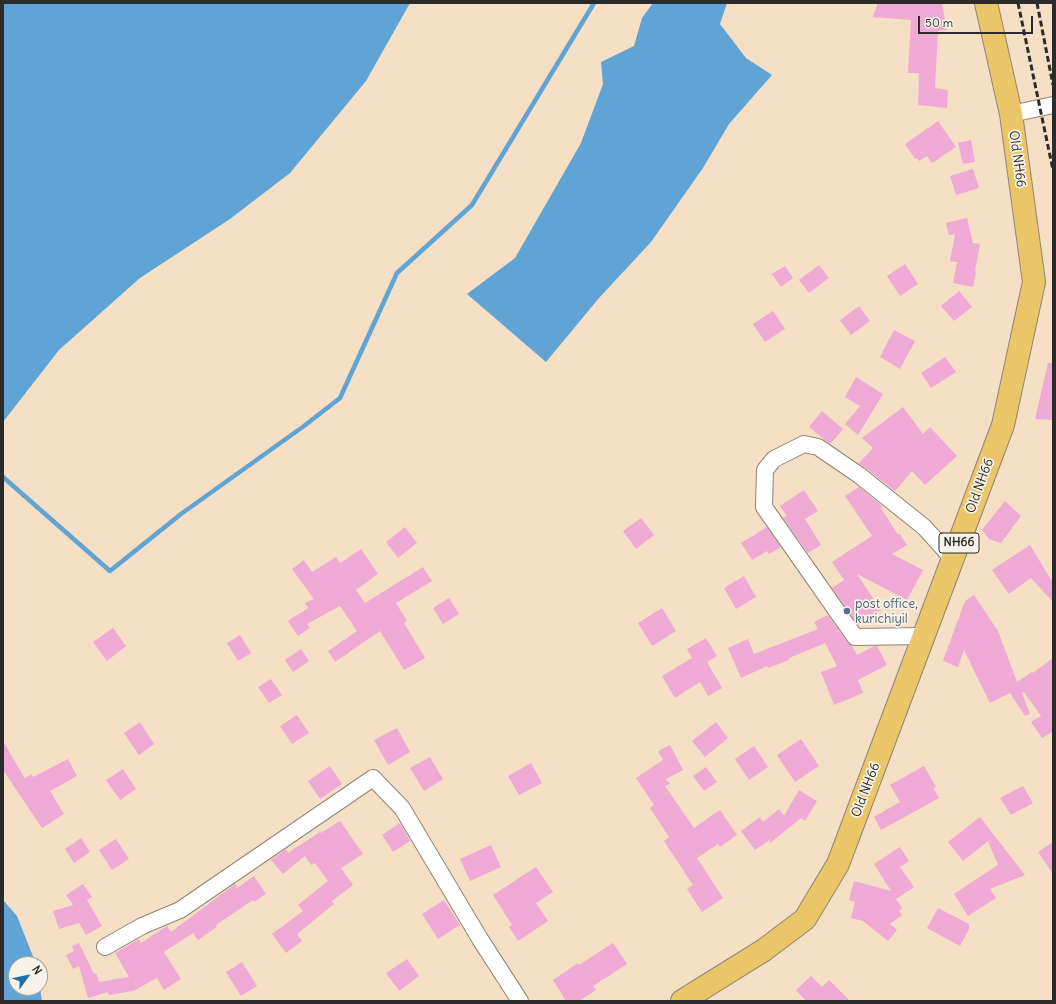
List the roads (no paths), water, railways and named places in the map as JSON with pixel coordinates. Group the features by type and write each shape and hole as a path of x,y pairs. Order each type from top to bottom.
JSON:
{"main road":[{"name":"Old NH66","path":"682,1001 764,950 805,919 838,864 1003,425 1034,282 1011,114 986,3"}],"street":[{"path":"1011,114 1053,105"},
{"path":"923,636 855,637 764,508 764,470 774,459 804,444 818,446 859,475 924,527 953,559"},
{"path":"105,947 142,926 180,910 373,778 402,808 480,939 520,1001"}],"water":[{"path":"3,3 410,3 366,81 290,173 230,219 140,278 59,350 3,422"},
{"path":"653,3 727,3 720,24 746,58 772,75 729,124 703,168 651,242 599,298 546,362 467,294 515,258 581,143 603,84 601,62 634,46 642,18"},
{"path":"3,900 17,916 33,956 8,956 8,996 41,996 42,1001 3,1001"}],"waterway":[{"path":"3,477 110,571 181,514 304,426 340,398 397,273 472,205 594,3"}],"railway":[{"path":"1018,3 1053,170"},
{"path":"1037,3 1053,85"}],"place":[{"name":"post office, kurichiyil","path":"847,611"}]}
